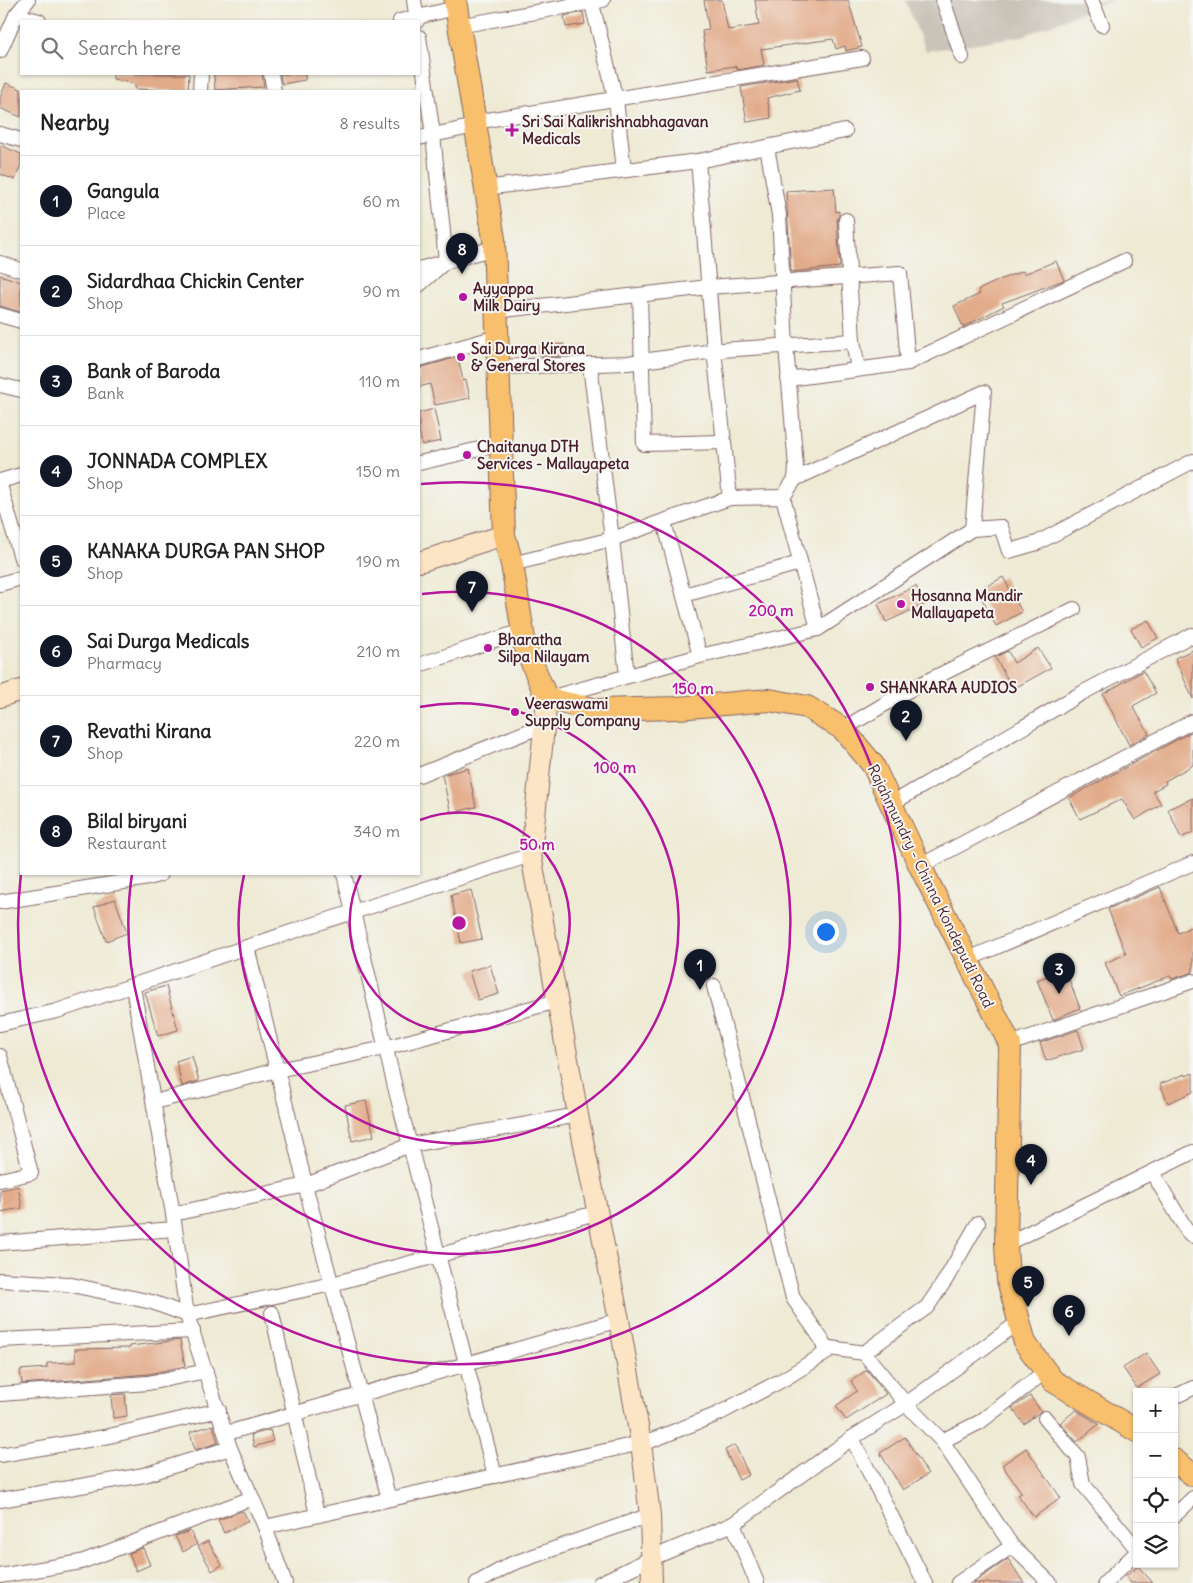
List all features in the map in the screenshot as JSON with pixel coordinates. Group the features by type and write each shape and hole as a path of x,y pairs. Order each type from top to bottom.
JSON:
{"main road":[{"path":"456,11 494,248 504,535 512,564 525,646 547,699 531,855 596,1214 619,1320 641,1443 650,1515 652,1583"},
{"path":"420,562 504,535"},
{"path":"0,697 20,690"},
{"name":"Rajahmundry - Chinna Kondepudi Road","path":"547,699 597,710 678,708 769,700 807,706 843,730 873,765 966,960 1010,1044 1006,1244 1008,1280 1025,1343 1053,1381 1133,1424"},
{"path":"1178,1463 1193,1475"}],"street":[{"path":"0,51 16,15 28,0"},
{"path":"414,0 416,19 456,11 595,1 616,100 624,170"},
{"path":"943,0 962,57"},
{"path":"1091,0 1102,25"},
{"path":"16,15 35,20"},
{"path":"420,43 433,135 446,261"},
{"path":"420,138 475,124 862,58"},
{"path":"200,90 201,75"},
{"path":"271,75 274,90"},
{"path":"485,188 698,161 844,131"},
{"path":"0,134 20,140"},
{"path":"767,147 779,215 788,379 796,467 795,479 783,497 818,629"},
{"path":"698,161 714,350 730,498"},
{"path":"846,220 851,277 853,341 858,370"},
{"path":"420,269 494,248"},
{"path":"420,284 446,261"},
{"path":"788,379 908,363 1124,261"},
{"path":"0,263 20,270"},
{"path":"496,311 709,287 900,273 908,363"},
{"path":"640,295 644,444 724,442"},
{"path":"0,315 20,321"},
{"path":"420,359 497,337"},
{"path":"498,367 590,365 641,361 714,350 853,341"},
{"path":"590,365 612,539 626,676"},
{"path":"0,385 20,390"},
{"path":"795,479 984,392 972,530"},
{"path":"420,463 501,444"},
{"path":"547,699 700,656 818,629 972,530 1001,527 1009,551 1037,543 1193,461"},
{"path":"20,475 0,483 20,554"},
{"path":"512,564 612,539 730,498 783,497"},
{"path":"664,522 700,656"},
{"path":"684,595 800,563"},
{"path":"0,584 20,578"},
{"path":"843,730 907,691 1074,610"},
{"path":"420,665 522,631"},
{"path":"891,804 1082,693 1192,635 1193,638"},
{"path":"920,866 1193,721"},
{"path":"420,775 544,725"},
{"path":"0,1024 57,1011 353,912 531,855"},
{"path":"966,960 1193,863"},
{"path":"0,902 119,878 148,878 158,875"},
{"path":"344,875 410,1146 495,1476"},
{"path":"247,947 306,1185 389,1500"},
{"path":"1010,1044 1193,981"},
{"path":"133,986 173,1214 188,1316 227,1433 230,1448 265,1527 283,1582"},
{"path":"265,1527 641,1443 718,1414 826,1353 824,1346 793,1298 714,986"},
{"path":"154,1102 277,1070 386,1048 557,1002"},
{"path":"0,1056 31,1173 0,1180"},
{"path":"173,1214 306,1185 410,1146 578,1115"},
{"path":"1006,1244 1193,1152"},
{"path":"1152,1172 1189,1234 1193,1236"},
{"path":"0,1280 67,1284 152,1302 188,1316 332,1284 596,1214"},
{"path":"864,1353 927,1307 946,1279 978,1223"},
{"path":"0,1242 174,1229"},
{"path":"272,1313 317,1515"},
{"path":"227,1433 466,1362 619,1320"},
{"path":"600,1583 652,1558 733,1524 852,1438 906,1404 1019,1322"},
{"path":"0,1340 193,1330"},
{"path":"824,1346 864,1353 906,1404 942,1441 1012,1546 1050,1583"},
{"path":"0,1394 148,1383 206,1371"},
{"path":"942,1441 980,1422 1046,1371"},
{"path":"1178,1395 1193,1388"},
{"path":"0,1455 105,1437 219,1410"},
{"path":"1045,1418 1078,1456 1083,1484 1133,1546"},
{"path":"852,1438 925,1583"},
{"path":"0,1500 144,1475 230,1448"},
{"path":"0,1576 80,1562 252,1498"},
{"path":"1178,1512 1193,1498"},
{"path":"477,1583 511,1564 650,1515"},
{"path":"733,1524 758,1583"},
{"path":"958,1583 1012,1546"},
{"path":"1105,1583 1133,1555"}],"shaded area":[{"path":"905,0 1113,0 1023,36 926,51"}],"building":[{"path":"704,0 722,0 728,30 759,25 755,0 848,0 862,47 846,51 845,46 836,49 833,39 761,49 764,65 738,70 735,66 708,70 702,31 709,30"},
{"path":"583,12 585,24 566,27 564,16"},
{"path":"113,75 189,75 188,90 135,89 135,84 113,79"},
{"path":"214,75 262,75 264,87 215,90"},
{"path":"280,75 305,75 305,80 282,84"},
{"path":"797,78 800,90 767,98 771,118 747,122 741,87"},
{"path":"6,83 21,89 20,117 0,108 0,98"},
{"path":"0,145 20,154 20,167 15,180 0,174"},
{"path":"834,188 836,212 839,211 837,220 840,267 791,272 786,191"},
{"path":"1056,261 1064,280 1002,303 1004,306 963,327 954,306 980,294 978,290 1004,278 1023,271 1024,274"},
{"path":"0,275 20,282 20,312 0,306"},
{"path":"564,344 565,356 542,357 542,346"},
{"path":"458,357 463,381 466,380 470,398 435,405 430,384 420,387 420,368"},
{"path":"434,409 441,441 422,445 420,413"},
{"path":"1003,577 1022,612 996,626 978,591"},
{"name":"Hosanna Mandir Mallayapeta","path":"916,586 925,604 886,622 878,604"},
{"path":"1148,620 1158,638 1141,647 1131,629"},
{"path":"1038,648 1051,668 1013,689 995,657 1008,651 1014,663"},
{"path":"1193,650 1193,699 1175,658"},
{"path":"1143,671 1156,693 1133,706 1149,734 1129,745 1103,694"},
{"path":"1193,731 1193,765 1165,781 1166,784 1153,791 1161,804 1135,820 1122,799 1080,819 1069,798"},
{"path":"468,768 476,807 451,813 442,775"},
{"path":"1193,798 1193,832 1181,838 1168,809"},
{"path":"1160,887 1178,933 1193,926 1193,972 1172,979 1170,976 1119,996 1105,963 1126,954 1108,909"},
{"path":"471,890 482,939 461,943 451,895"},
{"path":"115,899 127,933 106,941 94,907"},
{"path":"490,965 499,994 478,1000 469,971"},
{"path":"1065,969 1080,1008 1053,1020 1037,980"},
{"path":"166,986 178,1030 158,1036 145,992"},
{"path":"1078,1030 1084,1049 1046,1061 1040,1043"},
{"path":"192,1056 199,1081 182,1086 176,1061"},
{"path":"1193,1073 1193,1092 1168,1103 1160,1084 1185,1074 1186,1076"},
{"path":"366,1101 374,1136 352,1141 345,1105"},
{"path":"18,1186 22,1208 0,1212 0,1190"},
{"path":"180,1340 185,1366 149,1374 22,1384 20,1370 47,1368 47,1363 76,1362 75,1349 130,1348 130,1346"},
{"path":"1146,1353 1160,1374 1137,1388 1123,1368"},
{"path":"867,1370 886,1394 846,1420 836,1406 857,1391 851,1381"},
{"path":"125,1394 127,1416 113,1418 111,1395"},
{"path":"1030,1396 1041,1411 1024,1424 1012,1408"},
{"path":"1076,1410 1099,1424 1077,1442 1060,1423"},
{"path":"213,1425 218,1443 195,1450 190,1432"},
{"path":"270,1430 273,1441 254,1447 251,1435"},
{"path":"905,1437 928,1474 903,1490 880,1453"},
{"path":"735,1445 749,1475 739,1480 725,1450"},
{"path":"1026,1448 1061,1498 1034,1517 1018,1495 1022,1493 1002,1465"},
{"path":"243,1511 248,1521 224,1533 218,1520"},
{"path":"190,1531 197,1544 183,1552 175,1536"},
{"path":"208,1541 222,1565 212,1571 198,1546"},
{"path":"143,1548 150,1565 136,1571 129,1553"},
{"path":"1008,1559 1024,1583 973,1583"},
{"path":"1136,1568 1140,1568 1153,1583 1131,1583 1126,1576"}],"place":[{"name":"Sri Sai Kalikrishnabhagavan Medicals","path":"512,130"},
{"name":"Bilal biryani","path":"462,274"},
{"name":"Ayyappa Milk Dairy","path":"463,297"},
{"name":"Sai Durga Kirana & General Stores","path":"461,357"},
{"name":"Chaitanya DTH Services - Mallayapeta","path":"467,455"},
{"name":"Hosanna Mandir Mallayapeta","path":"901,604"},
{"name":"Revathi Kirana","path":"472,612"},
{"name":"Bharatha Silpa Nilayam","path":"488,648"},
{"name":"SHANKARA AUDIOS","path":"870,687"},
{"name":"Veeraswami Supply Company","path":"515,712"},
{"name":"Sidardhaa Chickin Center","path":"906,741"},
{"name":"Gangula","path":"700,990"},
{"name":"Bank of Baroda","path":"1059,994"},
{"name":"JONNADA COMPLEX","path":"1031,1185"},
{"name":"KANAKA DURGA PAN SHOP","path":"1028,1307"},
{"name":"Sai Durga Medicals","path":"1069,1336"}]}
